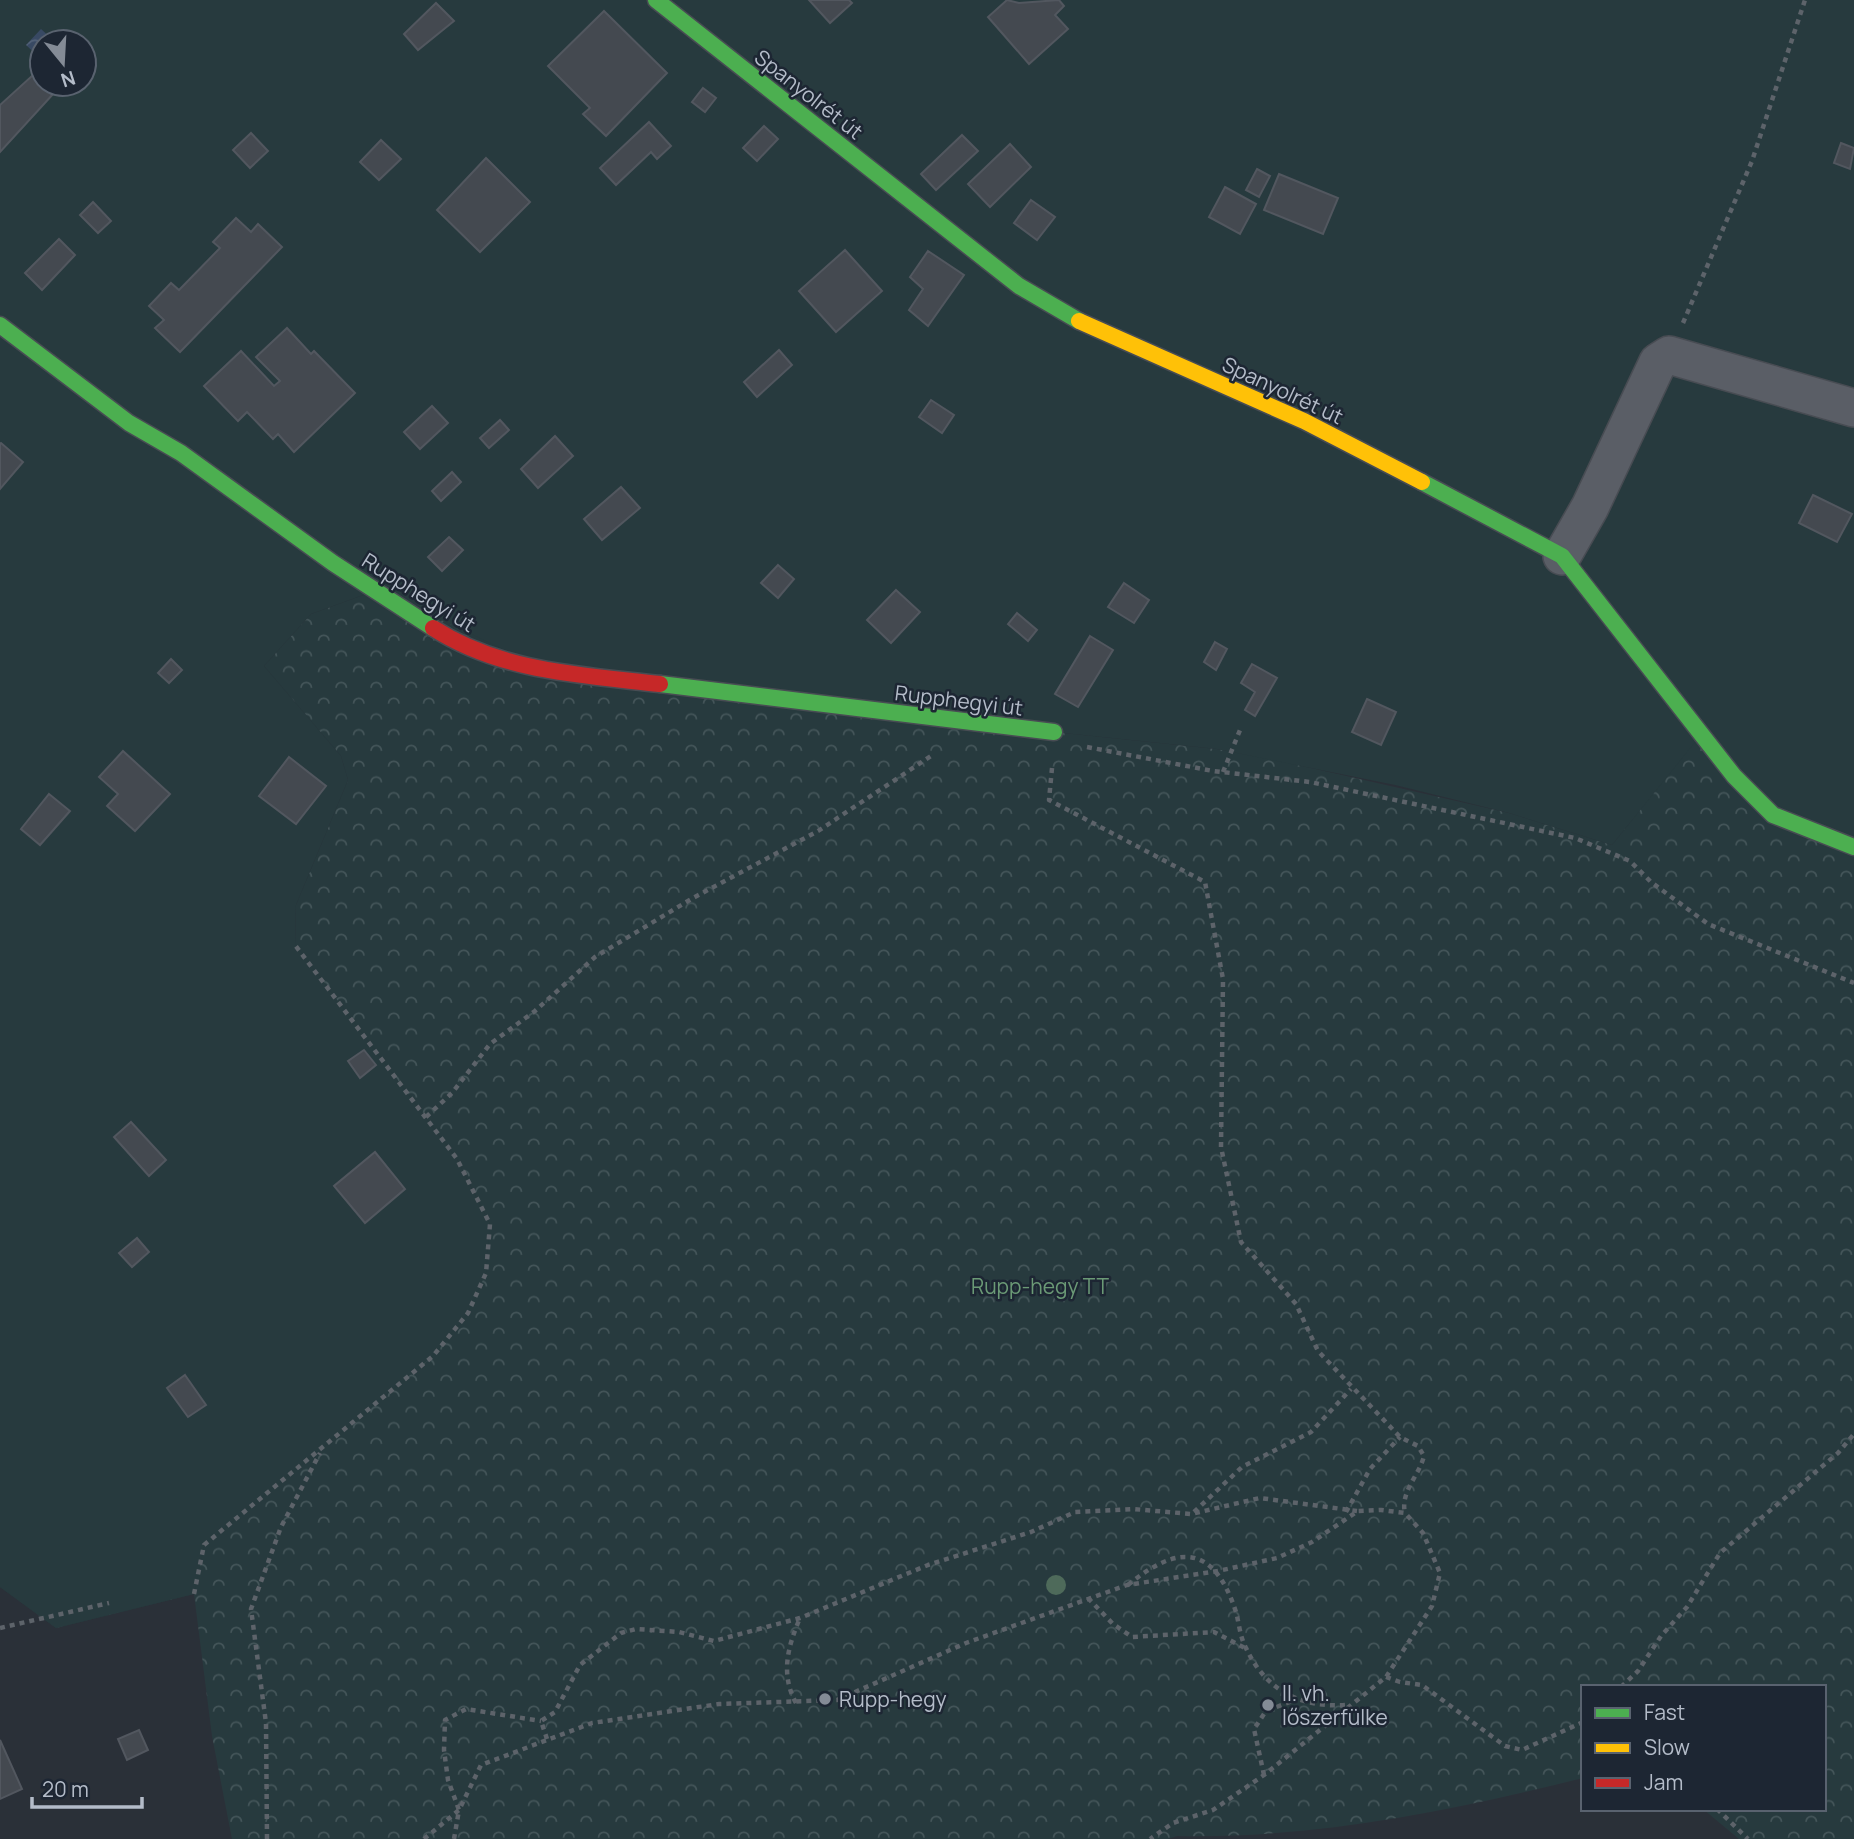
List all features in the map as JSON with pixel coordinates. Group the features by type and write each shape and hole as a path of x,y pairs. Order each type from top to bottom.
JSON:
{"street":[{"name":"Spanyolrét út","path":"656,0 1019,286 1083,323 1304,421 1562,556 1700,735 1749,792 1773,815 1854,847"},
{"name":"Rupphegyi út","path":"1,330 119,416 181,453 334,563 459,645 511,663 550,671 1054,732"},
{"path":"1562,556 1590,507 1658,362 1670,355 1854,408"}],"path":[{"path":"1670,355 1752,161 1805,0"},
{"path":"426,1117 452,1093 490,1044 535,1011 594,957 693,898 818,831 898,779 939,749 953,720"},
{"path":"1223,772 1240,730"},
{"path":"1405,1513 1406,1493 1420,1472 1424,1456 1418,1446 1401,1437 1351,1389 1318,1351 1296,1304 1241,1242 1221,1147 1223,979 1205,882 1049,800 1054,732 1086,747 1223,772 1310,782 1575,838 1630,861 1651,882 1708,924 1854,983"},
{"path":"194,1594 204,1545 433,1356 468,1313 486,1273 490,1224 457,1159 295,944"},
{"path":"1191,1514 1241,1467 1311,1432 1351,1389"},
{"path":"1623,1685 1638,1671 1661,1636 1687,1607 1720,1553 1838,1454 1854,1434"},
{"path":"1346,1512 1370,1469 1401,1437"},
{"path":"267,1839 266,1723 251,1609 281,1527 322,1449"},
{"path":"459,1810 448,1780 444,1720 466,1709 541,1721 555,1712 580,1665 621,1633 636,1629 678,1632 714,1640 800,1618 928,1565 1031,1532 1075,1512 1133,1509 1191,1514 1260,1498 1346,1512 1381,1510 1405,1513 1423,1533 1440,1573 1433,1606 1386,1676 1264,1775 1213,1810 1173,1823 1150,1839"},
{"path":"454,1839 459,1810 481,1765 547,1739 592,1723 719,1704 837,1700 966,1643 1127,1585 1217,1571 1277,1558 1312,1542 1358,1511"},
{"path":"1127,1585 1143,1572 1183,1556 1203,1558 1217,1571 1235,1609 1245,1648 1269,1682 1296,1700 1321,1707 1349,1705"},
{"path":"1088,1598 1113,1624 1132,1637 1214,1632 1245,1648"},
{"path":"0,1628 109,1603"},
{"path":"796,1703 789,1686 786,1667 788,1645 800,1618"},
{"path":"1386,1676 1400,1682 1422,1685 1506,1746 1522,1750 1581,1721"},
{"path":"1264,1775 1254,1729 1266,1711 1296,1700"},
{"path":"541,1721 547,1739"},
{"path":"424,1839 459,1810"},
{"path":"1719,1811 1748,1839"}],"green space":[{"path":"0,0 1854,0 1854,847 1773,815 1700,736 1612,845 1509,813 1395,785 1217,749 550,671 377,590 311,614 264,666 341,756 348,780 296,905 295,944 457,1159 490,1224 486,1273 468,1313 433,1356 204,1545 194,1594 56,1628 0,1587"},
{"name":"Rupp-hegy TT","path":"377,590 1054,732 1217,749 1276,760 1509,813 1612,845 1700,735 1854,847 1854,1839 1739,1839 1705,1811 1826,1811 1826,1685 1581,1685 1581,1778 1432,1812 1331,1828 1228,1836 1177,1836 1168,1839 232,1839 212,1736 194,1594 56,1628 0,1587 0,1346 490,1224 457,1159 295,945 296,905 348,780 341,756 264,666 311,614"}],"building":[{"path":"809,0 849,0 852,3 830,23"},
{"path":"1007,0 1019,3 1059,0 1064,6 1055,15 1068,29 1029,64 988,17"},
{"path":"436,3 454,21 418,50 404,34"},
{"path":"604,11 667,73 606,136 583,114 590,108 548,66"},
{"path":"28,80 28,98 49,98 0,152 0,105"},
{"path":"703,88 716,98 705,112 692,102"},
{"path":"649,122 671,146 657,159 651,152 616,185 600,168"},
{"path":"764,126 778,139 757,161 743,148"},
{"path":"251,133 268,151 250,168 233,150"},
{"path":"962,135 978,151 936,190 921,174"},
{"path":"381,140 401,159 379,180 360,162"},
{"path":"1841,143 1854,148 1850,169 1834,163"},
{"path":"1010,144 1031,167 990,207 968,184"},
{"path":"486,158 530,202 480,252 437,210"},
{"path":"1257,169 1270,176 1259,197 1246,190"},
{"path":"1279,174 1338,198 1323,234 1264,210"},
{"path":"1225,187 1256,204 1240,234 1209,217"},
{"path":"1031,200 1055,217 1037,240 1014,223"},
{"path":"93,202 111,221 98,233 80,215"},
{"path":"236,218 251,232 258,224 282,247 180,352 155,328 164,320 149,306 171,283 179,290 220,248 213,242"},
{"path":"59,239 75,255 42,290 25,273"},
{"path":"845,250 882,291 836,332 799,291"},
{"path":"928,251 964,275 928,326 909,310 923,289 910,277"},
{"path":"287,328 311,354 314,351 355,393 294,452 278,434 273,439 247,412 238,421 204,386 241,351 274,386 280,381 256,357"},
{"path":"779,350 792,365 757,397 744,382"},
{"path":"931,400 954,415 942,433 919,417"},
{"path":"432,406 448,423 420,449 404,432"},
{"path":"500,420 509,430 489,448 480,438"},
{"path":"555,436 573,456 538,488 521,469"},
{"path":"0,444 23,462 0,489"},
{"path":"452,472 461,482 441,501 432,491"},
{"path":"621,487 640,508 602,540 584,519"},
{"path":"1813,495 1852,514 1837,542 1799,523"},
{"path":"449,537 463,550 442,571 428,557"},
{"path":"778,565 794,579 778,598 761,583"},
{"path":"1124,583 1149,600 1134,623 1108,607"},
{"path":"896,590 920,612 891,643 867,620"},
{"path":"1017,613 1037,630 1028,641 1008,624"},
{"path":"1090,636 1113,650 1078,707 1055,694"},
{"path":"1215,642 1227,649 1216,670 1204,662"},
{"path":"171,659 182,670 169,683 158,673"},
{"path":"1252,664 1277,678 1255,716 1245,710 1255,692 1241,683"},
{"path":"1367,699 1396,712 1381,745 1352,732"},
{"path":"123,751 170,794 135,831 107,806 118,794 99,777"},
{"path":"289,757 326,786 296,824 259,796"},
{"path":"49,794 70,811 40,845 21,829"},
{"path":"364,1050 376,1065 360,1078 348,1061"},
{"path":"131,1122 166,1160 149,1176 114,1137"},
{"path":"375,1152 405,1189 365,1223 334,1186"},
{"path":"137,1238 149,1252 132,1267 119,1253"},
{"path":"185,1375 206,1405 188,1417 167,1388"},
{"path":"139,1730 148,1750 127,1760 118,1739"},
{"path":"0,1740 22,1789 0,1799"}],"traffic: fast":[{"path":"656,0 1019,286 1079,321"},
{"path":"0,325 129,423 181,453 333,563 433,628"},
{"path":"1422,482 1562,556 1734,776 1773,815 1854,847"},
{"path":"660,684 1054,732"}],"traffic: slow":[{"path":"1079,321 1304,421 1422,482"}],"traffic: jam":[{"path":"433,628 459,643 514,663 572,674 660,684"}],"place":[{"name":"Rupp-hegy","path":"825,1699"},
{"name":"II. vh. lőszerfülke","path":"1268,1705"}]}
